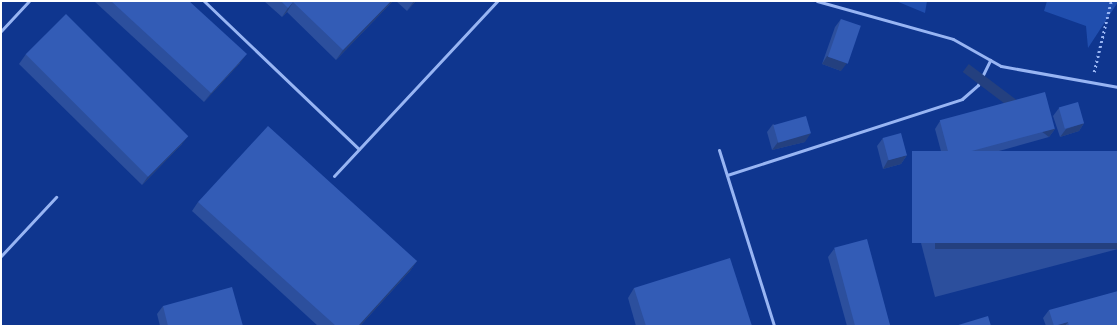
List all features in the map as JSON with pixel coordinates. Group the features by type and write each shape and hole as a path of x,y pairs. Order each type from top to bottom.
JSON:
{"lane":[{"path":"1,31 29,1"},
{"path":"204,1 359,149"},
{"path":"334,176 497,1"},
{"path":"817,1 953,39 1001,66 1118,87"},
{"path":"727,175 962,99 978,85 990,60"},
{"path":"719,150 774,326"},
{"path":"1,256 56,197"}],"path":[{"path":"1091,82 1111,1"}],"shaded area":[{"path":"896,1 927,1 925,13"},
{"path":"1047,1 1118,2 1088,48 1086,26 1044,11"}],"building":[{"path":"111,1 189,1 247,54 211,93"},
{"path":"281,1 391,1 343,50 293,2 288,8"},
{"path":"66,14 188,136 148,177 26,54"},
{"path":"841,19 861,26 848,64 828,57"},
{"path":"1045,92 1055,129 950,157 940,120"},
{"path":"1078,102 1084,123 1065,129 1059,108"},
{"path":"806,116 811,133 778,143 773,125"},
{"path":"268,126 417,261 358,326 336,326 198,202"},
{"path":"901,133 907,155 889,160 883,138"},
{"path":"912,151 1118,151 1118,243 912,243"},
{"path":"867,239 890,326 855,326 834,248"},
{"path":"730,258 752,326 646,326 634,288"},
{"path":"232,287 243,326 168,326 163,306"},
{"path":"1118,291 1118,326 1069,326 1068,322 1054,326 1049,310"},
{"path":"988,316 991,326 955,326"}]}
